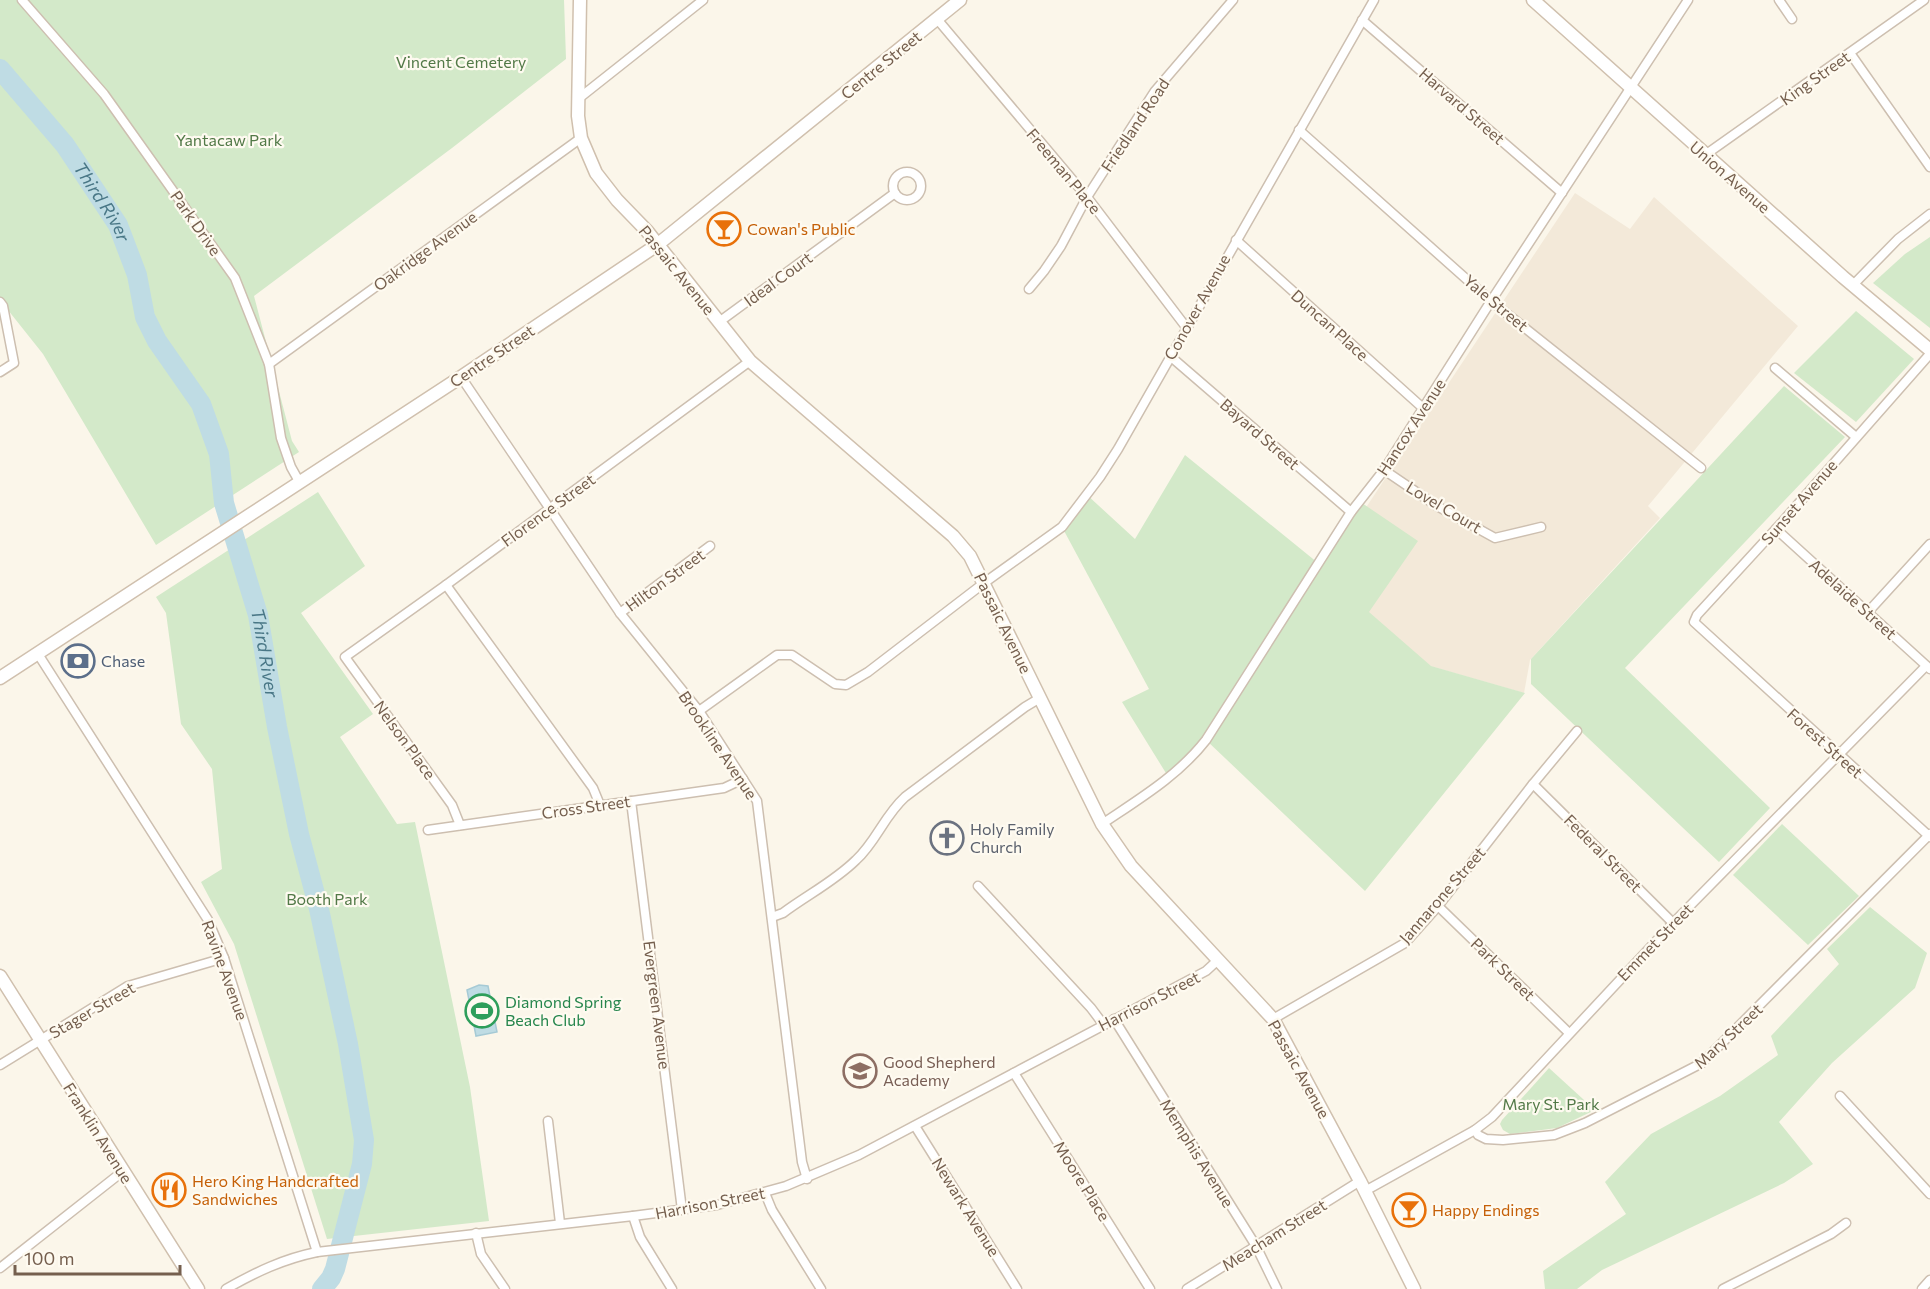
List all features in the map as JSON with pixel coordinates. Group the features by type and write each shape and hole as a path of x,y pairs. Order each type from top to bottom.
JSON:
{"street":[{"name":"Park Drive","path":"22,0 104,94 235,278 269,364 281,438 291,467 300,483"},
{"name":"Passaic Avenue","path":"580,0 578,99 581,138 596,172 750,361 953,536 970,556 1102,824 1131,866 1273,1019 1363,1186 1414,1289"},
{"path":"578,99 703,0"},
{"name":"Centre Street","path":"0,678 461,377 657,245 960,0"},
{"name":"Friedland Road","path":"1029,289 1061,246 1087,197 1155,91 1233,0"},
{"name":"Conover Avenue","path":"699,711 777,655 792,654 836,684 846,686 1062,528 1118,449 1374,0"},
{"name":"Union Avenue","path":"1533,0 1930,352"},
{"name":"Hancox Avenue","path":"1102,824 1169,778 1199,749 1351,512 1384,470 1424,409 1491,301 1688,0"},
{"path":"1779,0 1792,19"},
{"name":"King Street","path":"1705,154 1924,0"},
{"name":"Freeman Place","path":"937,19 1087,197 1186,327"},
{"name":"Harvard Street","path":"1362,20 1562,193"},
{"path":"1850,53 1930,167"},
{"name":"Yale Street","path":"1299,130 1491,301 1701,468"},
{"name":"Oakridge Avenue","path":"269,364 581,138"},
{"name":"Ideal Court","path":"719,322 895,194"},
{"path":"1853,285 1898,239 1930,214"},
{"name":"Duncan Place","path":"1236,240 1424,409"},
{"path":"0,302 3,306 14,363 0,372"},
{"name":"Sunset Avenue","path":"1720,648 1694,622 1697,615 1776,529 1930,352"},
{"name":"Bayard Street","path":"1170,356 1351,512"},
{"name":"Florence Street","path":"345,657 750,361"},
{"path":"1775,368 1856,437"},
{"name":"Brookline Avenue","path":"461,377 620,613 699,711 754,796 759,808 802,1162 807,1179"},
{"name":"Lovel Court","path":"1384,470 1437,506 1495,538 1541,527"},
{"name":"Adelaide Street","path":"1776,529 1928,668"},
{"path":"1868,612 1930,544"},
{"name":"Hilton Street","path":"620,613 710,546"},
{"path":"446,585 593,788 600,805"},
{"name":"Forest Street","path":"1720,648 1929,836"},
{"name":"Ravine Avenue","path":"38,654 208,920 224,958 320,1252"},
{"name":"Nelson Place","path":"345,657 452,805 460,825"},
{"name":"Emmet Street","path":"1363,1186 1475,1130 1500,1108 1673,923 1928,668"},
{"path":"772,917 783,913 851,865 863,853 890,810 1025,706 1040,698"},
{"name":"Jannarone Street","path":"1273,1019 1405,943 1438,906 1577,731"},
{"name":"Cross Street","path":"428,830 724,788 743,779"},
{"name":"Federal Street","path":"1533,784 1673,923"},
{"name":"Evergreen Avenue","path":"631,801 682,1210"},
{"name":"Mary Street","path":"1475,1130 1478,1135 1486,1139 1503,1140 1554,1135 1585,1123 1702,1063 1929,836"},
{"path":"978,886 1091,1008 1103,1024"},
{"name":"Park Street","path":"1438,906 1569,1033"},
{"name":"Stager Street","path":"0,1065 129,986 224,958"},
{"name":"Harrison Street","path":"226,1289 269,1266 320,1252 682,1210 765,1193 807,1179 843,1163 915,1126 1206,971 1218,960"},
{"name":"Franklin Avenue","path":"0,976 198,1289"},
{"name":"Memphis Avenue","path":"1114,1019 1256,1246 1277,1289"},
{"name":"Moore Place","path":"1014,1073 1150,1289"},
{"path":"1840,1096 1930,1194"},
{"path":"548,1121 560,1223"},
{"name":"Newark Avenue","path":"915,1126 1017,1289"},
{"path":"0,1268 122,1172"},
{"name":"Meacham Street","path":"1187,1289 1256,1246 1363,1186"},
{"path":"765,1193 772,1210 821,1289"},
{"path":"633,1216 640,1237 672,1289"},
{"path":"1723,1289 1831,1234 1846,1223"},
{"path":"476,1233 481,1254 505,1289"},
{"path":"1922,1289 1930,1281"}],"shaded area":[{"path":"1575,193 1630,229 1654,197 1798,326 1648,506 1660,518 1530,660 1524,693 1430,666 1367,611 1365,509"}],"green space":[{"path":"0,0 564,0 566,59 452,148 254,296 292,441 299,452 156,545 43,354 0,300"},
{"path":"1930,237 1930,328 1873,283 1905,254"},
{"path":"1856,311 1914,359 1856,422 1794,373"},
{"path":"1784,386 1845,437 1625,668 1770,808 1719,862 1531,684 1531,659"},
{"path":"1185,455 1318,563 1359,501 1418,541 1369,612 1431,666 1525,693 1365,891 1206,740 1169,778 1122,702 1149,689 1062,527 1086,494 1135,539"},
{"name":"Booth Park","path":"318,492 365,566 301,613 373,714 340,737 397,824 415,822 470,1087 489,1221 327,1239 234,944 201,882 222,869 212,769 181,724 166,613 156,597"},
{"path":"1782,824 1859,896 1808,945 1733,875"},
{"path":"1870,907 1927,953 1915,988 1832,1063 1779,1122 1813,1164 1784,1183 1602,1270 1577,1289 1545,1289 1543,1271 1626,1214 1605,1182 1651,1134 1720,1096 1778,1055 1771,1036 1839,964 1827,949"},
{"name":"Mary St. Park","path":"1549,1068 1595,1110 1557,1128 1510,1134 1503,1130 1500,1124 1502,1120"}],"water":[{"name":"Diamond Spring Beach Club","path":"479,985 488,986 497,1032 476,1036 467,990"}],"waterway":[{"name":"Third River","path":"0,69 65,145 118,225 137,275 145,317 157,341 201,404 219,454 224,503 258,615 277,727 299,834 319,909 348,1044 364,1140 362,1164 335,1269 322,1289"}],"place":[{"name":"Cowan's Public","path":"724,229"},
{"name":"Chase","path":"78,661"},
{"name":"Holy Family Church","path":"947,838"},
{"name":"Diamond Spring Beach Club","path":"482,1011"},
{"name":"Good Shepherd Academy","path":"860,1071"},
{"name":"Hero King Handcrafted Sandwiches","path":"169,1190"},
{"name":"Happy Endings","path":"1409,1210"}],"park label":[{"name":"Vincent Cemetery","path":"461,62"},
{"name":"Yantacaw Park","path":"229,140"}]}
